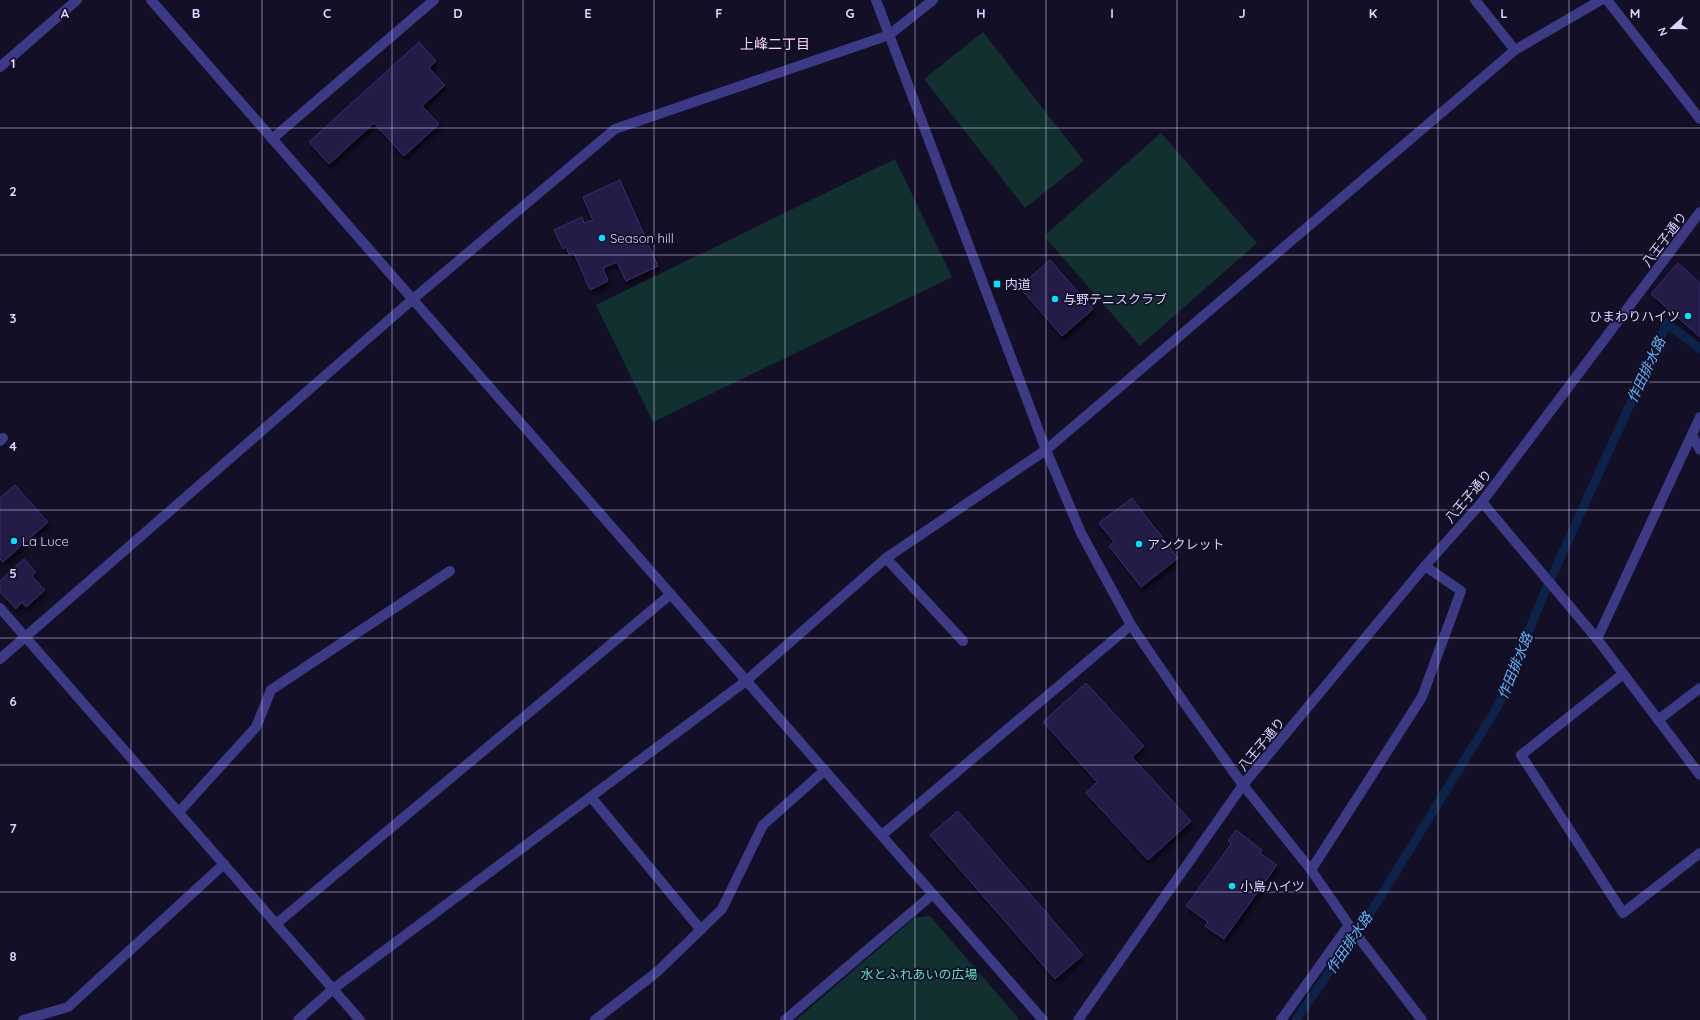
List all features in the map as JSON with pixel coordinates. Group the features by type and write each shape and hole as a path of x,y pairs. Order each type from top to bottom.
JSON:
{"street":[{"path":"0,67 77,0"},
{"path":"151,0 1043,1020"},
{"path":"272,139 434,0"},
{"path":"876,0 1046,450 1081,533 1131,625 1244,785 1311,870 1318,883 1349,926 1422,1020"},
{"path":"0,659 413,299 615,129 889,34 933,0"},
{"path":"1475,0 1515,50"},
{"path":"298,1020 333,990 746,681 886,558 1046,450 1515,50 1601,0"},
{"path":"1608,0 1700,119"},
{"name":"八王子通り","path":"1078,1020 1244,785 1425,566 1482,502 1700,212"},
{"path":"1597,639 1700,417"},
{"path":"1692,435 1700,450"},
{"path":"1482,502 1597,639 1700,775"},
{"path":"886,558 963,641"},
{"path":"1311,870 1422,697 1461,591 1425,566"},
{"path":"179,812 256,727 271,690 450,571"},
{"path":"276,924 671,594"},
{"path":"0,608 360,1020"},
{"path":"882,835 1131,625"},
{"path":"1624,674 1521,755 1623,913 1700,854"},
{"path":"1658,720 1700,688"},
{"path":"595,1020 657,972 722,909 763,825 825,770"},
{"path":"591,797 701,930"},
{"path":"23,1020 68,1007 224,864"},
{"path":"785,1020 933,894"},
{"path":"1281,1020 1349,926"}],"green space":[{"path":"983,32 1084,161 1025,208 924,79"},
{"path":"1161,133 1257,243 1140,346 1044,236"},
{"path":"895,159 952,277 653,422 596,305"},
{"name":"水とふれあいの広場","path":"930,916 1020,1020 796,1020 914,918"}],"building":[{"path":"419,42 436,61 429,68 445,85 422,106 439,124 404,156 374,123 329,164 309,142"},
{"name":"Season hill","path":"620,180 658,266 626,281 617,262 603,268 608,281 590,290 574,253 569,254 566,247 563,249 554,230 582,217 584,223 593,220 583,197"},
{"path":"1050,260 1093,309 1062,336 1019,287"},
{"name":"ひまわりハイツ","path":"1678,263 1700,283 1700,337 1651,294"},
{"name":"La Luce","path":"15,485 48,522 3,562 0,559 0,498"},
{"name":"アンクレット","path":"1132,498 1178,558 1141,587 1109,546 1114,542 1099,523"},
{"path":"24,559 36,572 32,576 45,590 26,607 22,602 16,609 0,592 0,581"},
{"path":"1086,683 1144,746 1132,757 1191,821 1148,860 1086,793 1097,782 1043,722"},
{"path":"958,811 1083,955 1055,979 930,835"},
{"name":"小島ハイツ","path":"1236,830 1262,850 1260,853 1277,865 1224,939 1205,926 1208,922 1186,906 1231,844 1228,841"}],"waterway":[{"name":"作田排水路","path":"1296,1020 1378,901 1499,704 1542,598 1667,323 1700,349"}],"place":[{"name":"Season hill","path":"602,238"},
{"name":"内道","path":"997,284"},
{"name":"与野テニスクラブ","path":"1055,299"},
{"name":"ひまわりハイツ","path":"1688,316"},
{"name":"La Luce","path":"14,541"},
{"name":"アンクレット","path":"1139,544"},
{"name":"小島ハイツ","path":"1232,886"}],"district":[{"name":"上峰二丁目","path":"775,44"}]}
